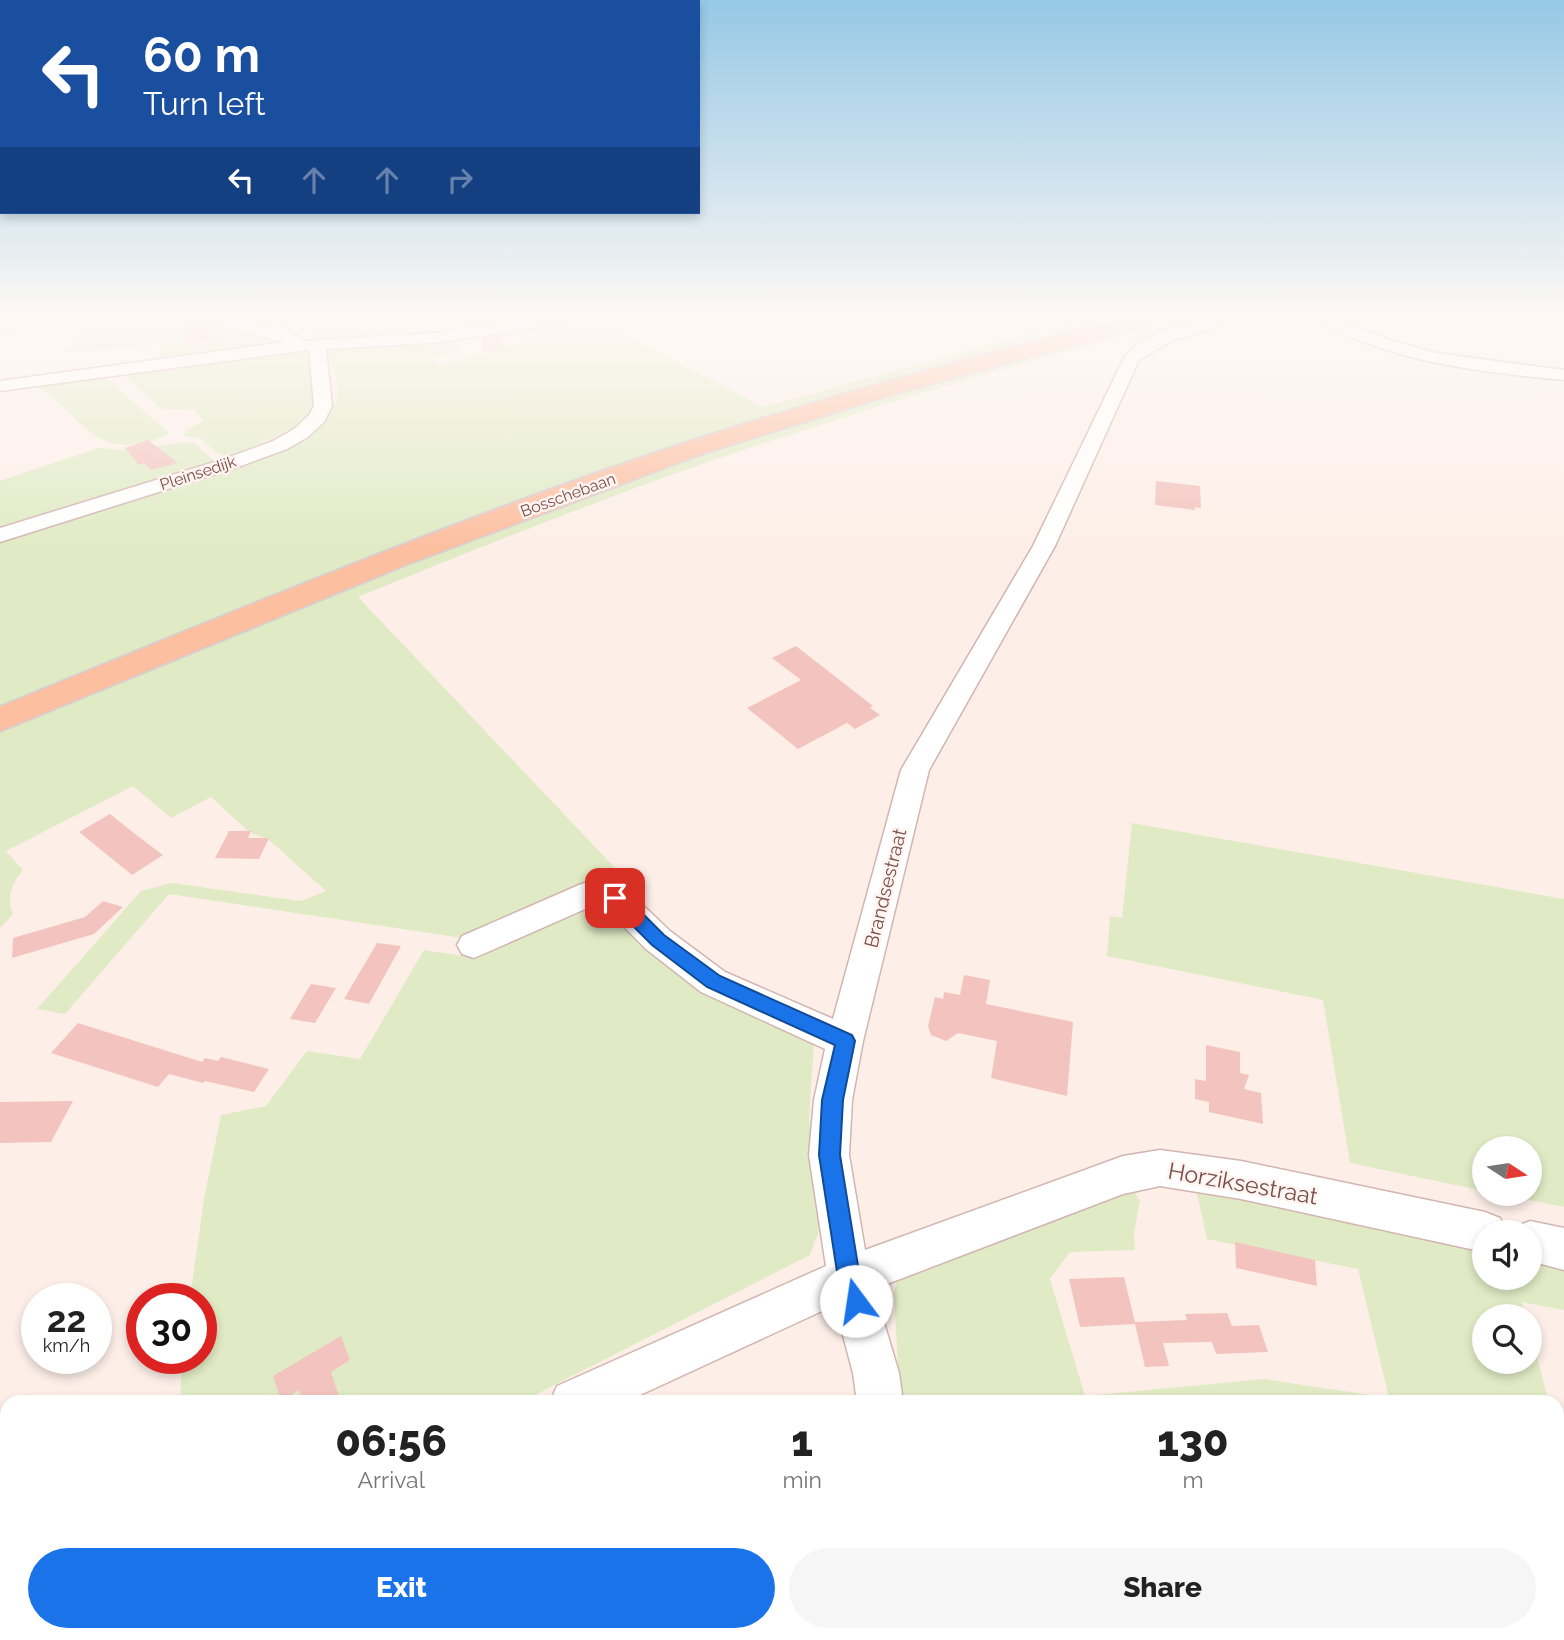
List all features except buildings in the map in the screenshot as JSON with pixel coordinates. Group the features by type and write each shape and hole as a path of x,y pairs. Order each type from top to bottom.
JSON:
{"main road":[{"name":"Bosschebaan","path":"0,720 312,591 615,477 869,395"}],"street":[{"name":"Pleinsedijk","path":"0,536 231,463 280,444 301,433 317,418 323,406 322,395"},
{"name":"Brandsestraat","path":"879,1395 876,1373 849,1278 830,1155 832,1100 845,1041 915,770 1044,546 1115,395"},
{"path":"474,945 590,892 615,898 658,940 713,982 845,1041"},
{"name":"Horziksestraat","path":"849,1278 1123,1175 1160,1168 1241,1180 1472,1229"},
{"path":"1542,1244 1564,1249"},
{"path":"589,1395 849,1278"}],"green space":[{"path":"48,395 125,395 168,432 167,435 142,443 122,445 106,441 92,433"},
{"path":"146,395 323,395 308,419 288,432 224,458 200,438 184,436 187,429 204,421 194,410 162,409"},
{"path":"337,395 740,395 764,407 809,395 845,395 767,418 388,551 234,611 0,709 0,537 199,475 318,423 328,413"},
{"path":"887,395 920,395 705,463 358,597 618,871 469,939 169,894 65,1014 37,1009 141,891 171,883 301,901 326,891 268,839 249,832 211,797 171,818 133,786 6,851 23,870 11,891 13,914 0,928 0,724 130,668 758,431"},
{"path":"195,443 214,461 0,529 0,481 98,448 128,450"},
{"path":"1132,823 1564,899 1564,1207 1542,1203 1542,1136 1472,1136 1472,1188 1350,1163 1323,1000 1107,956 1110,916 1122,918"},
{"path":"596,900 808,1037 814,1045 809,1118 815,1181 823,1220 810,1255 535,1395 180,1395 181,1374 217,1374 217,1283 192,1283 204,1199 221,1115 266,1106 307,1051 360,1059 424,950 470,957"},
{"path":"1189,1156 1497,1220 1472,1220 1472,1290 1542,1290 1542,1229 1564,1234 1564,1310 1522,1302 1472,1304 1472,1374 1541,1374 1547,1395 1388,1395 1358,1269 1207,1239"},
{"path":"1119,1167 1140,1201 1134,1233 1135,1250 1070,1252 1050,1279 1085,1395 900,1395 894,1294 898,1273"},
{"path":"1264,1379 1369,1395 1096,1395"}],"route":[{"path":"615,898 658,940 713,982 845,1041 832,1100 830,1155 849,1278 856,1301"}]}
